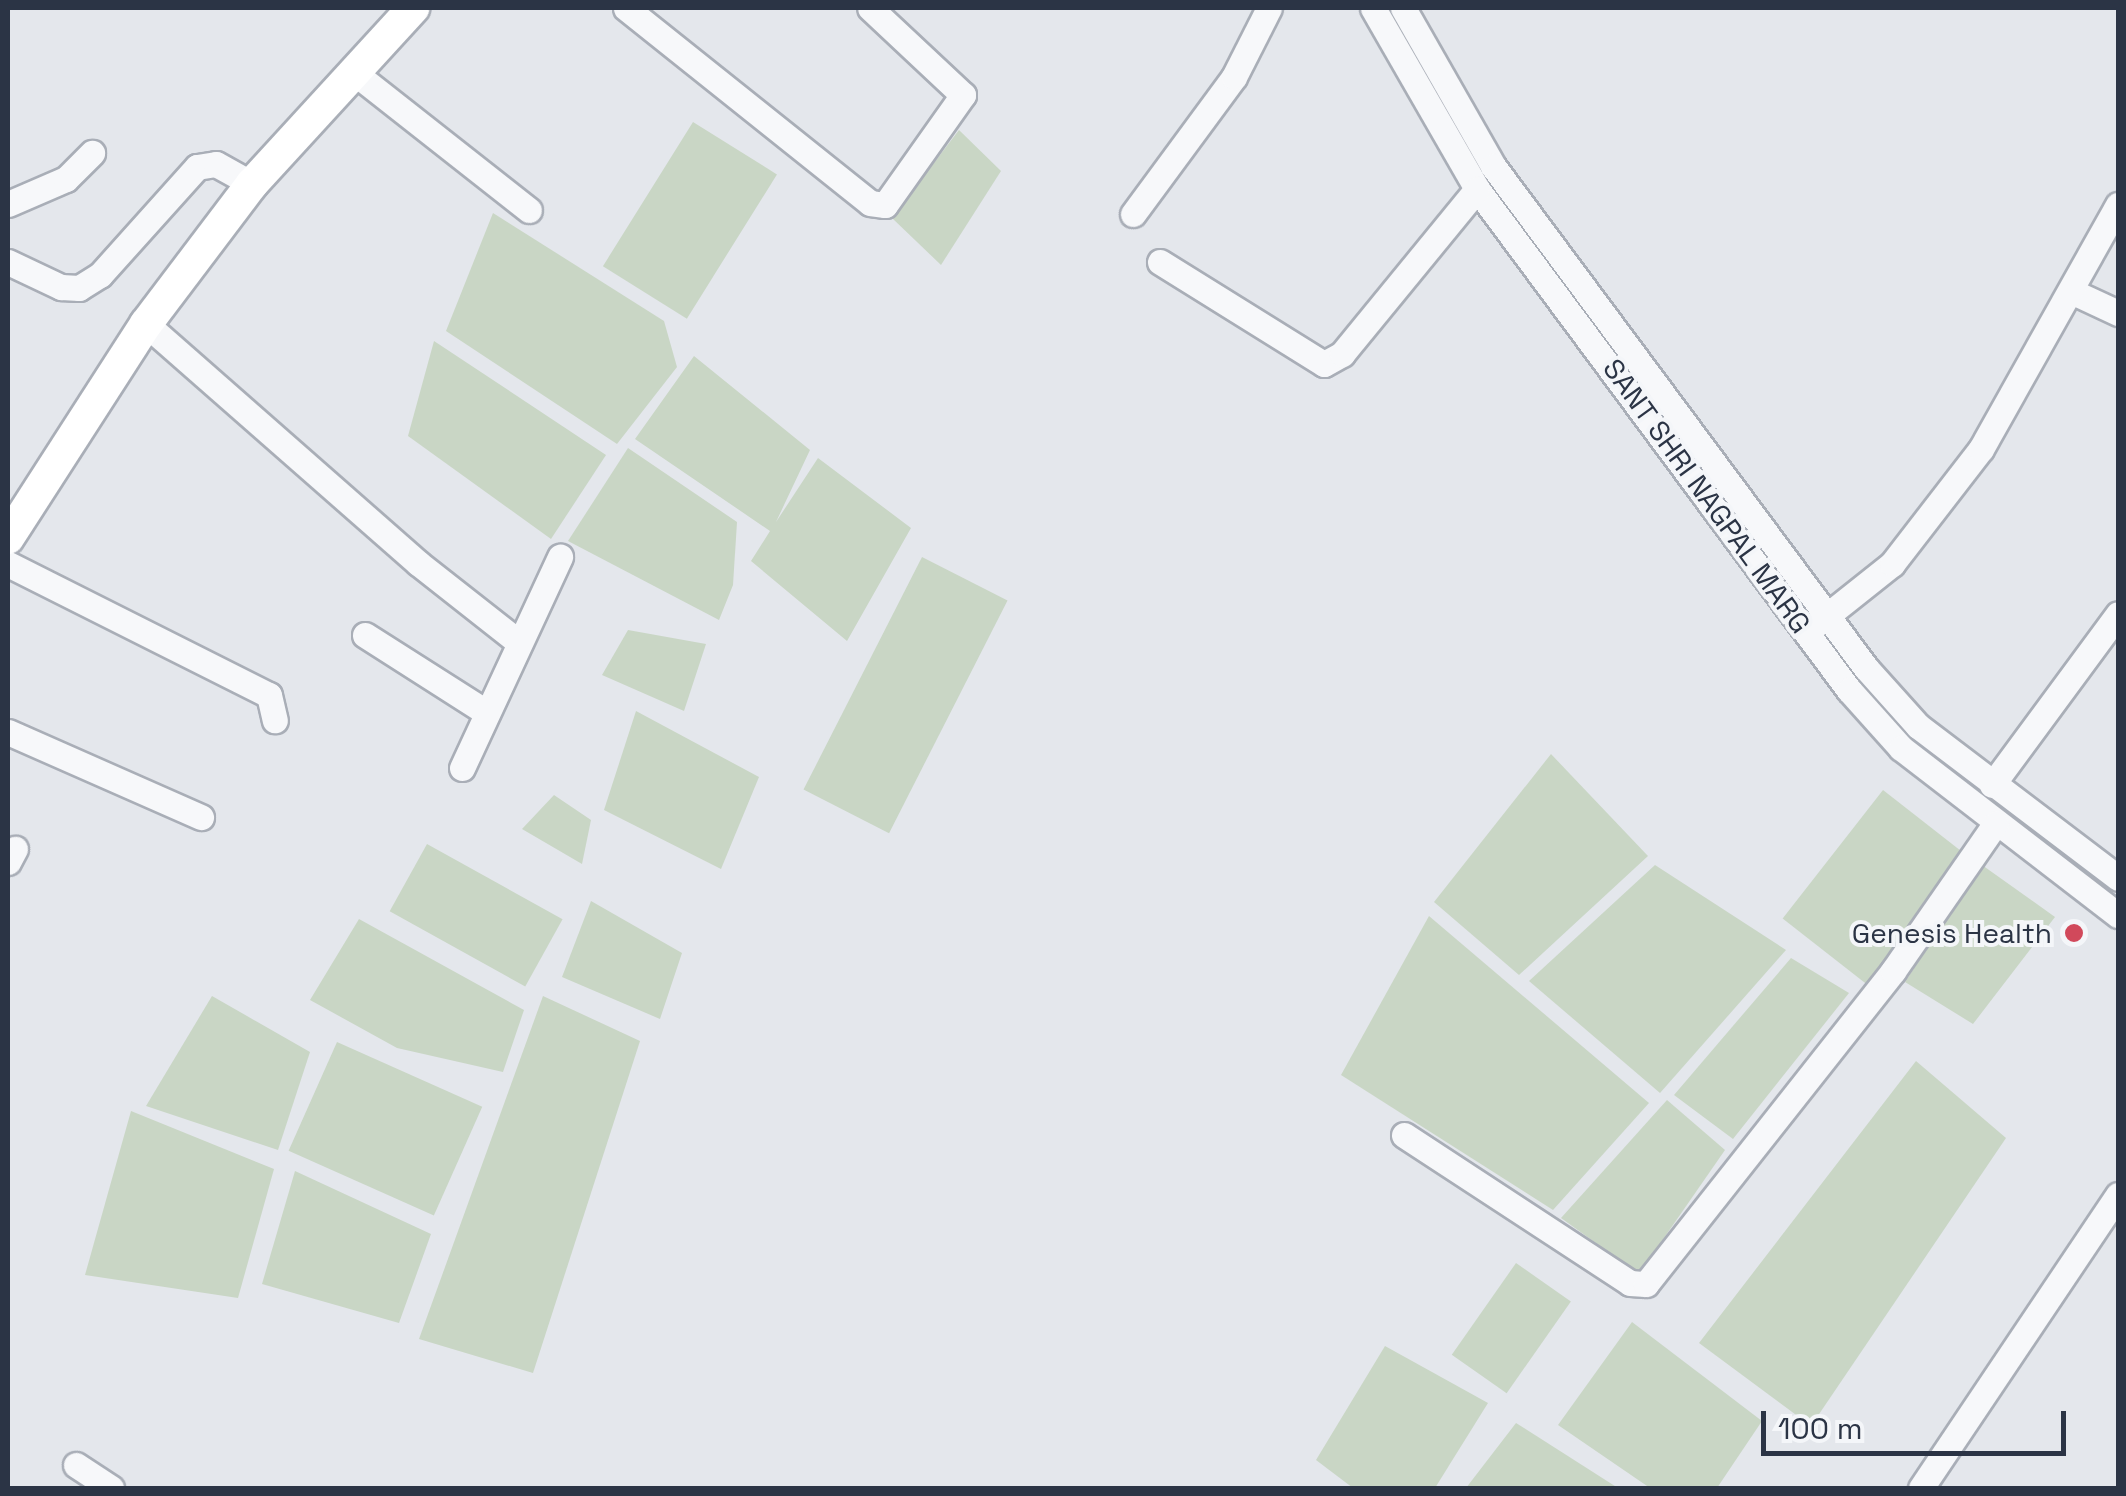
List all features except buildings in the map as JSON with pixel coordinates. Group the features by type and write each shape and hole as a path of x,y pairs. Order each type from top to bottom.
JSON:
{"main road":[{"path":"8,538 146,324 252,184 413,8"}],"street":[{"path":"626,8 870,203 885,205 963,95 870,8"},
{"path":"1133,214 1234,76 1269,8"},
{"name":"SANT SHRI NAGPAL MARG","path":"1373,8 1477,189 1806,631 1901,748 2118,915"},
{"name":"SANT SHRI NAGPAL MARG","path":"1402,8 1494,166 1829,617 1918,726 2118,878"},
{"path":"356,74 529,210"},
{"path":"8,204 66,179 92,152"},
{"path":"8,262 61,288 79,288 100,275 197,167 216,164 252,184"},
{"path":"1160,262 1324,364 1342,354 1477,189"},
{"path":"1806,631 1829,617 1892,564 1981,449 2073,292 2118,205"},
{"path":"2073,292 2118,313"},
{"path":"146,324 418,564 518,641"},
{"path":"462,768 560,557"},
{"path":"8,564 269,695 276,720"},
{"path":"1992,786 2118,614"},
{"path":"365,635 486,712"},
{"path":"8,732 201,817"},
{"path":"1404,1135 1630,1283 1646,1284 1893,971 1996,823"},
{"path":"1921,1488 2118,1196"},
{"path":"76,1465 111,1488"}],"green space":[{"path":"693,122 777,174 687,319 603,266"},
{"path":"959,130 1001,171 941,265 892,218"},
{"path":"493,213 664,321 677,367 617,444 446,331"},
{"path":"434,341 606,455 551,539 408,436"},
{"path":"694,356 810,450 776,522 818,458 911,528 847,641 751,561 770,531 635,439"},
{"path":"628,448 737,522 733,585 719,620 568,541"},
{"path":"922,557 1008,601 889,833 804,790"},
{"path":"628,630 706,644 684,711 602,675"},
{"path":"636,711 759,777 721,869 604,810"},
{"path":"1551,754 1648,856 1519,975 1434,902"},
{"path":"1883,790 1971,859 1871,987 1783,918"},
{"path":"554,795 591,820 582,864 522,829"},
{"path":"427,844 563,919 525,986 390,911"},
{"path":"1655,865 1786,950 1660,1093 1529,981"},
{"path":"1982,865 2055,917 1973,1024 1905,982"},
{"path":"591,901 682,953 660,1019 562,977"},
{"path":"1429,916 1649,1103 1553,1210 1341,1075"},
{"path":"359,919 524,1010 503,1072 397,1048 310,1000"},
{"path":"1791,958 1849,993 1733,1139 1674,1095"},
{"path":"212,996 310,1052 278,1150 146,1106"},
{"path":"543,996 640,1041 533,1373 419,1339"},
{"path":"337,1042 482,1107 434,1215 289,1151"},
{"path":"1916,1061 2006,1138 1811,1426 1699,1343"},
{"path":"1667,1100 1725,1150 1639,1274 1561,1218"},
{"path":"131,1111 274,1169 238,1298 85,1275"},
{"path":"295,1171 431,1234 399,1323 262,1284"},
{"path":"1516,1263 1571,1301 1507,1393 1452,1355"},
{"path":"1632,1322 1762,1421 1717,1488 1650,1488 1558,1425"},
{"path":"1385,1346 1488,1403 1435,1488 1353,1488 1316,1460"},
{"path":"1516,1423 1618,1488 1466,1488"}],"place":[{"name":"Genesis Health","path":"2074,933"}]}
